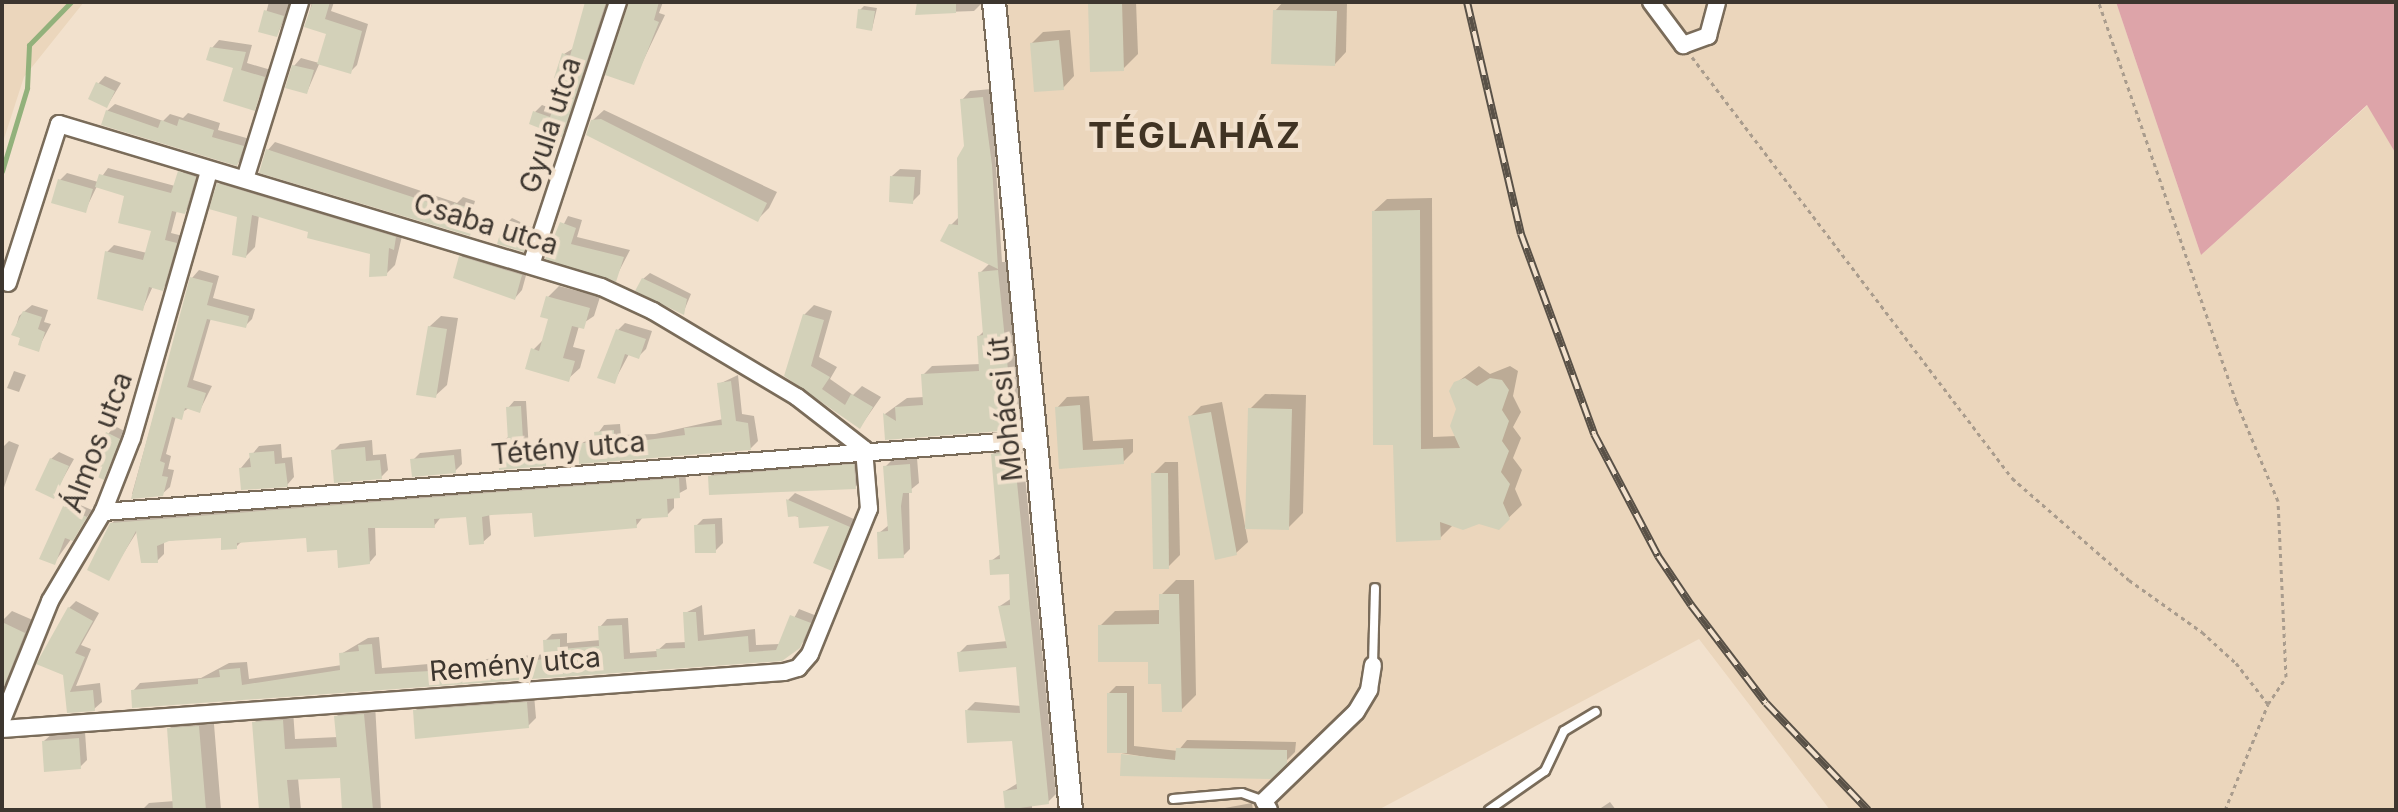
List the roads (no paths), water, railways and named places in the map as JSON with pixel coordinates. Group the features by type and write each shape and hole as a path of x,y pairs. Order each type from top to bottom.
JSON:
{"main road":[{"name":"Mohácsi út","path":"994,2 1071,810"}],"street":[{"path":"245,179 300,2"},
{"name":"Gyula utca","path":"531,265 618,2"},
{"path":"1651,2 1683,45 1708,36 1717,2"},
{"name":"Csaba utca","path":"8,283 59,124 601,287 653,311 797,397 864,449"},
{"name":"Álmos utca","path":"2,720 50,601 103,512 132,438 209,171"},
{"name":"Tétény utca","path":"103,512 864,449 1038,439"},
{"name":"Remény utca","path":"2,729 798,668 810,654 869,509 864,449"},
{"path":"1267,806 1356,712 1369,690 1373,665"}],"lane":[{"path":"1373,665 1375,588"},
{"path":"1489,810 1545,771 1564,731 1596,712"},
{"path":"1173,799 1242,793 1267,806"}],"waterway":[{"path":"2,171 27,88 29,45 71,2"}],"railway":[{"path":"1467,2 1521,234 1594,434 1658,556 1691,605 1766,703 1868,810"}],"district":[{"name":"TÉGLAHÁZ","path":"1195,136"}]}
